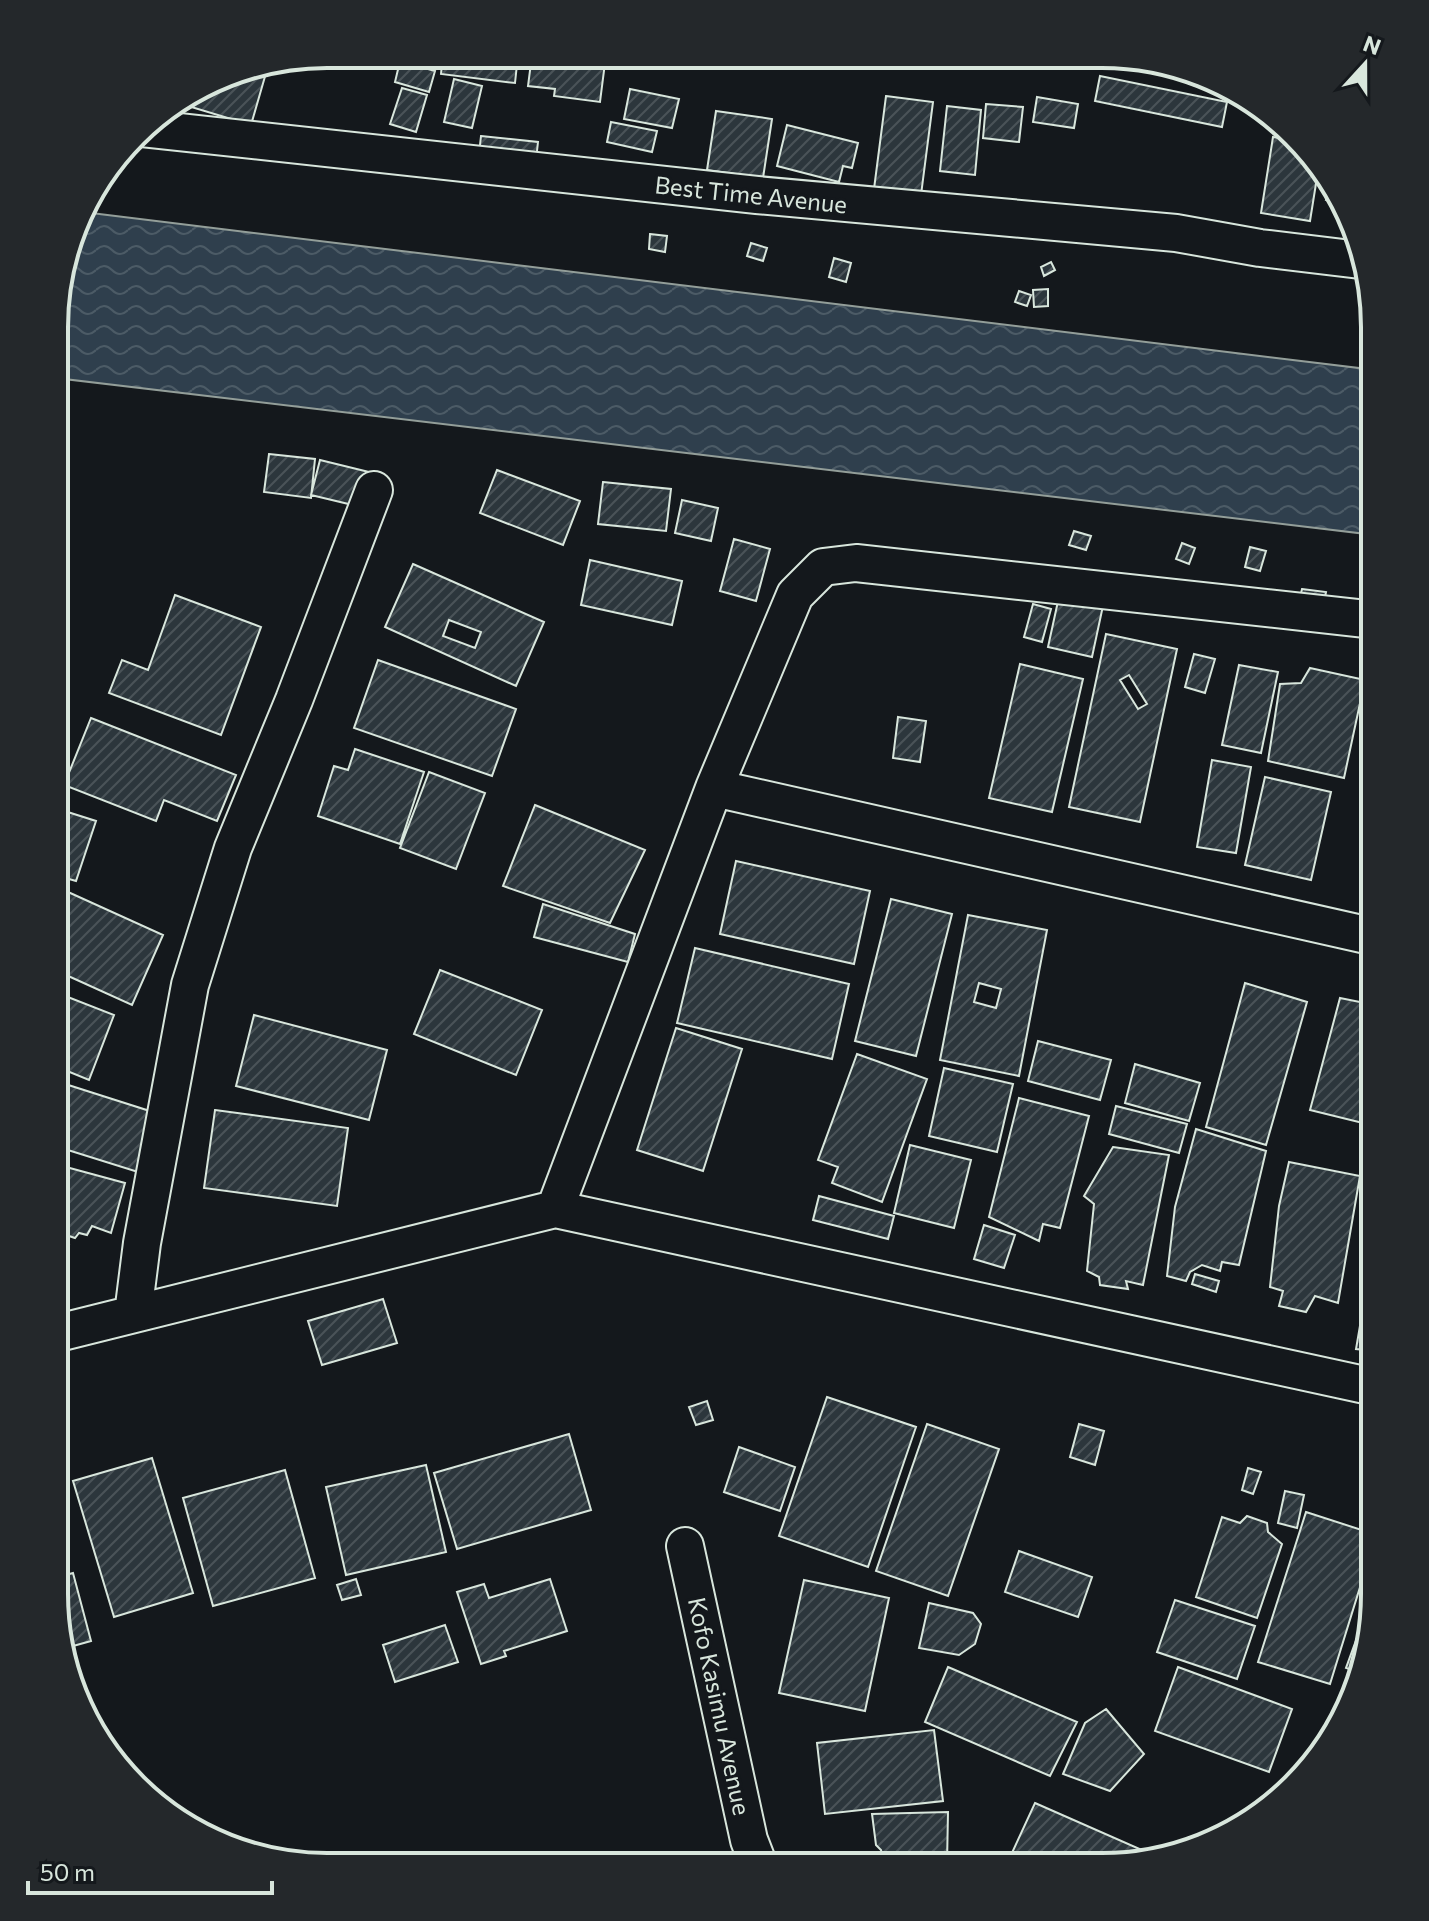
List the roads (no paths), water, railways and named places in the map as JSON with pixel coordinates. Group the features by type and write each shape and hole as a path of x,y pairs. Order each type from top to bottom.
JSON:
{"street":[{"name":"Best Time Avenue","path":"159,130 757,195 1176,233 1260,248 1351,259"},
{"path":"133,1314 142,1243 190,985 233,848 294,700 374,490"},
{"path":"555,1209 714,788 795,595 823,567 856,563 1361,618"},
{"path":"714,788 1361,934"},
{"path":"68,1330 555,1209 1360,1384"},
{"name":"Kofo Kasimu Avenue","path":"685,1546 754,1853"}],"water":[{"path":"95,213 1361,368 1361,533 68,379 68,327 73,276 82,243"}]}
